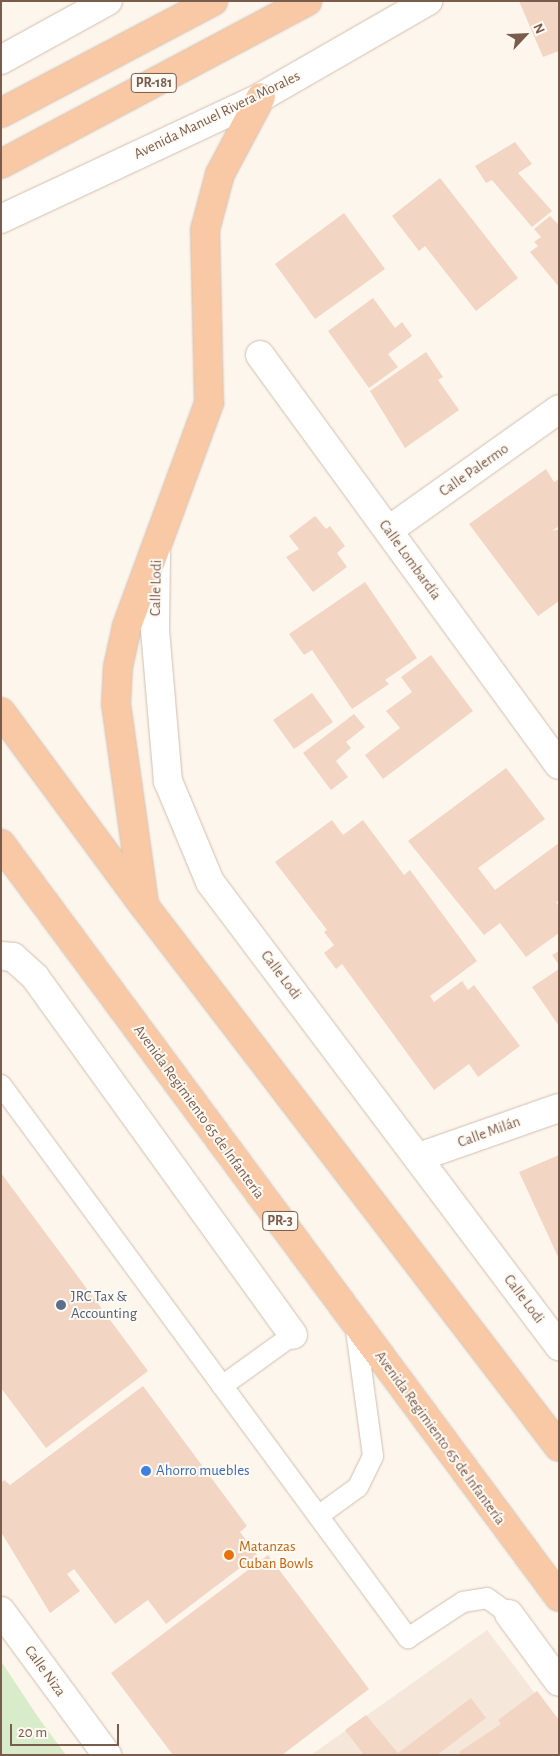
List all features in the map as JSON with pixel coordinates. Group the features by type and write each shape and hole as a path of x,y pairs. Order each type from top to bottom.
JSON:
{"highway":[{"path":"1,113 213,1"},
{"name":"PR-181","path":"1,164 307,1"},
{"path":"145,907 116,704 118,667 127,626 209,403 205,230 220,174 261,97"},
{"path":"1,712 145,907 559,1447"},
{"name":"Avenida Regimiento 65 de Infantería","path":"1,844 559,1597"}],"street":[{"path":"4,52 108,1"},
{"name":"Avenida Manuel Rivera Morales","path":"1,219 261,97 428,1"},
{"name":"Calle Lombardía","path":"260,355 559,765"},
{"name":"Calle Palermo","path":"389,530 559,409"},
{"name":"Calle Lodi","path":"156,545 155,630 168,781 210,882 419,1157 559,1346"},
{"path":"1,956 13,958 35,977 293,1335"},
{"name":"Calle Milán","path":"419,1157 559,1108"},
{"name":"Calle Niza","path":"1,1611 107,1755"},
{"path":"509,1614 559,1682"}],"lane":[{"path":"1,1085 408,1638 463,1602 487,1598 509,1614"},
{"path":"318,1516 358,1487 372,1456 355,1322"},
{"path":"222,1386 293,1335"}],"shaded area":[{"path":"487,1630 559,1725 559,1755 311,1755"}],"green space":[{"path":"1,1661 38,1717 66,1755 1,1755"}],"building":[{"path":"519,1 559,1 559,51 543,57"},
{"path":"515,142 532,164 518,173 552,211 532,227 492,180 486,183 475,166"},
{"path":"440,178 518,278 476,311 425,246 419,251 392,216"},
{"path":"344,213 385,269 315,319 275,264"},
{"path":"550,216 559,225 559,287 530,252 538,246 534,242 541,237 534,229"},
{"path":"373,298 395,328 402,322 412,336 388,354 398,367 369,388 328,331"},
{"path":"426,352 443,377 438,380 459,410 405,448 370,391"},
{"path":"546,469 554,482 559,479 559,526 552,531 559,529 559,601 538,616 469,524"},
{"path":"315,516 326,529 330,526 345,546 337,553 347,567 313,592 286,557 299,549 289,536"},
{"path":"365,582 417,658 385,680 389,684 352,709 312,650 304,655 289,634"},
{"path":"431,655 473,711 383,779 365,755 400,728 386,711 412,692 401,677"},
{"path":"312,693 333,722 294,749 273,720"},
{"path":"354,714 365,727 346,742 351,748 336,761 348,777 331,790 303,753"},
{"path":"506,768 545,819 478,868 495,890 559,843 559,900 556,902 559,907 559,933 526,957 500,923 484,935 408,841"},
{"path":"332,820 343,835 363,820 404,875 410,870 477,961 430,996 434,1002 462,981 468,990 474,985 520,1046 478,1077 469,1064 434,1090 342,964 336,969 324,953 334,945 324,932 327,930 275,862"},
{"path":"559,951 559,965 552,955"},
{"path":"559,969 559,1026 532,987"},
{"path":"559,1155 559,1259 519,1172"},
{"path":"1,1173 148,1371 46,1448 1,1388"},
{"path":"143,1386 247,1526 240,1532 257,1555 166,1624 148,1600 115,1624 74,1569 67,1574 80,1591 50,1613 1,1532 1,1483 4,1480 10,1485"},
{"path":"268,1555 369,1689 282,1755 173,1755 111,1673"},
{"path":"537,1691 559,1720 559,1755 461,1755 459,1752 501,1724 498,1720"},
{"path":"471,1698 486,1718 437,1755 364,1755 345,1730 366,1715 398,1753"}],"place":[{"name":"JRC Tax & Accounting","path":"61,1305"},
{"name":"Ahorro muebles","path":"146,1471"},
{"name":"Matanzas Cuban Bowls","path":"229,1555"}]}
